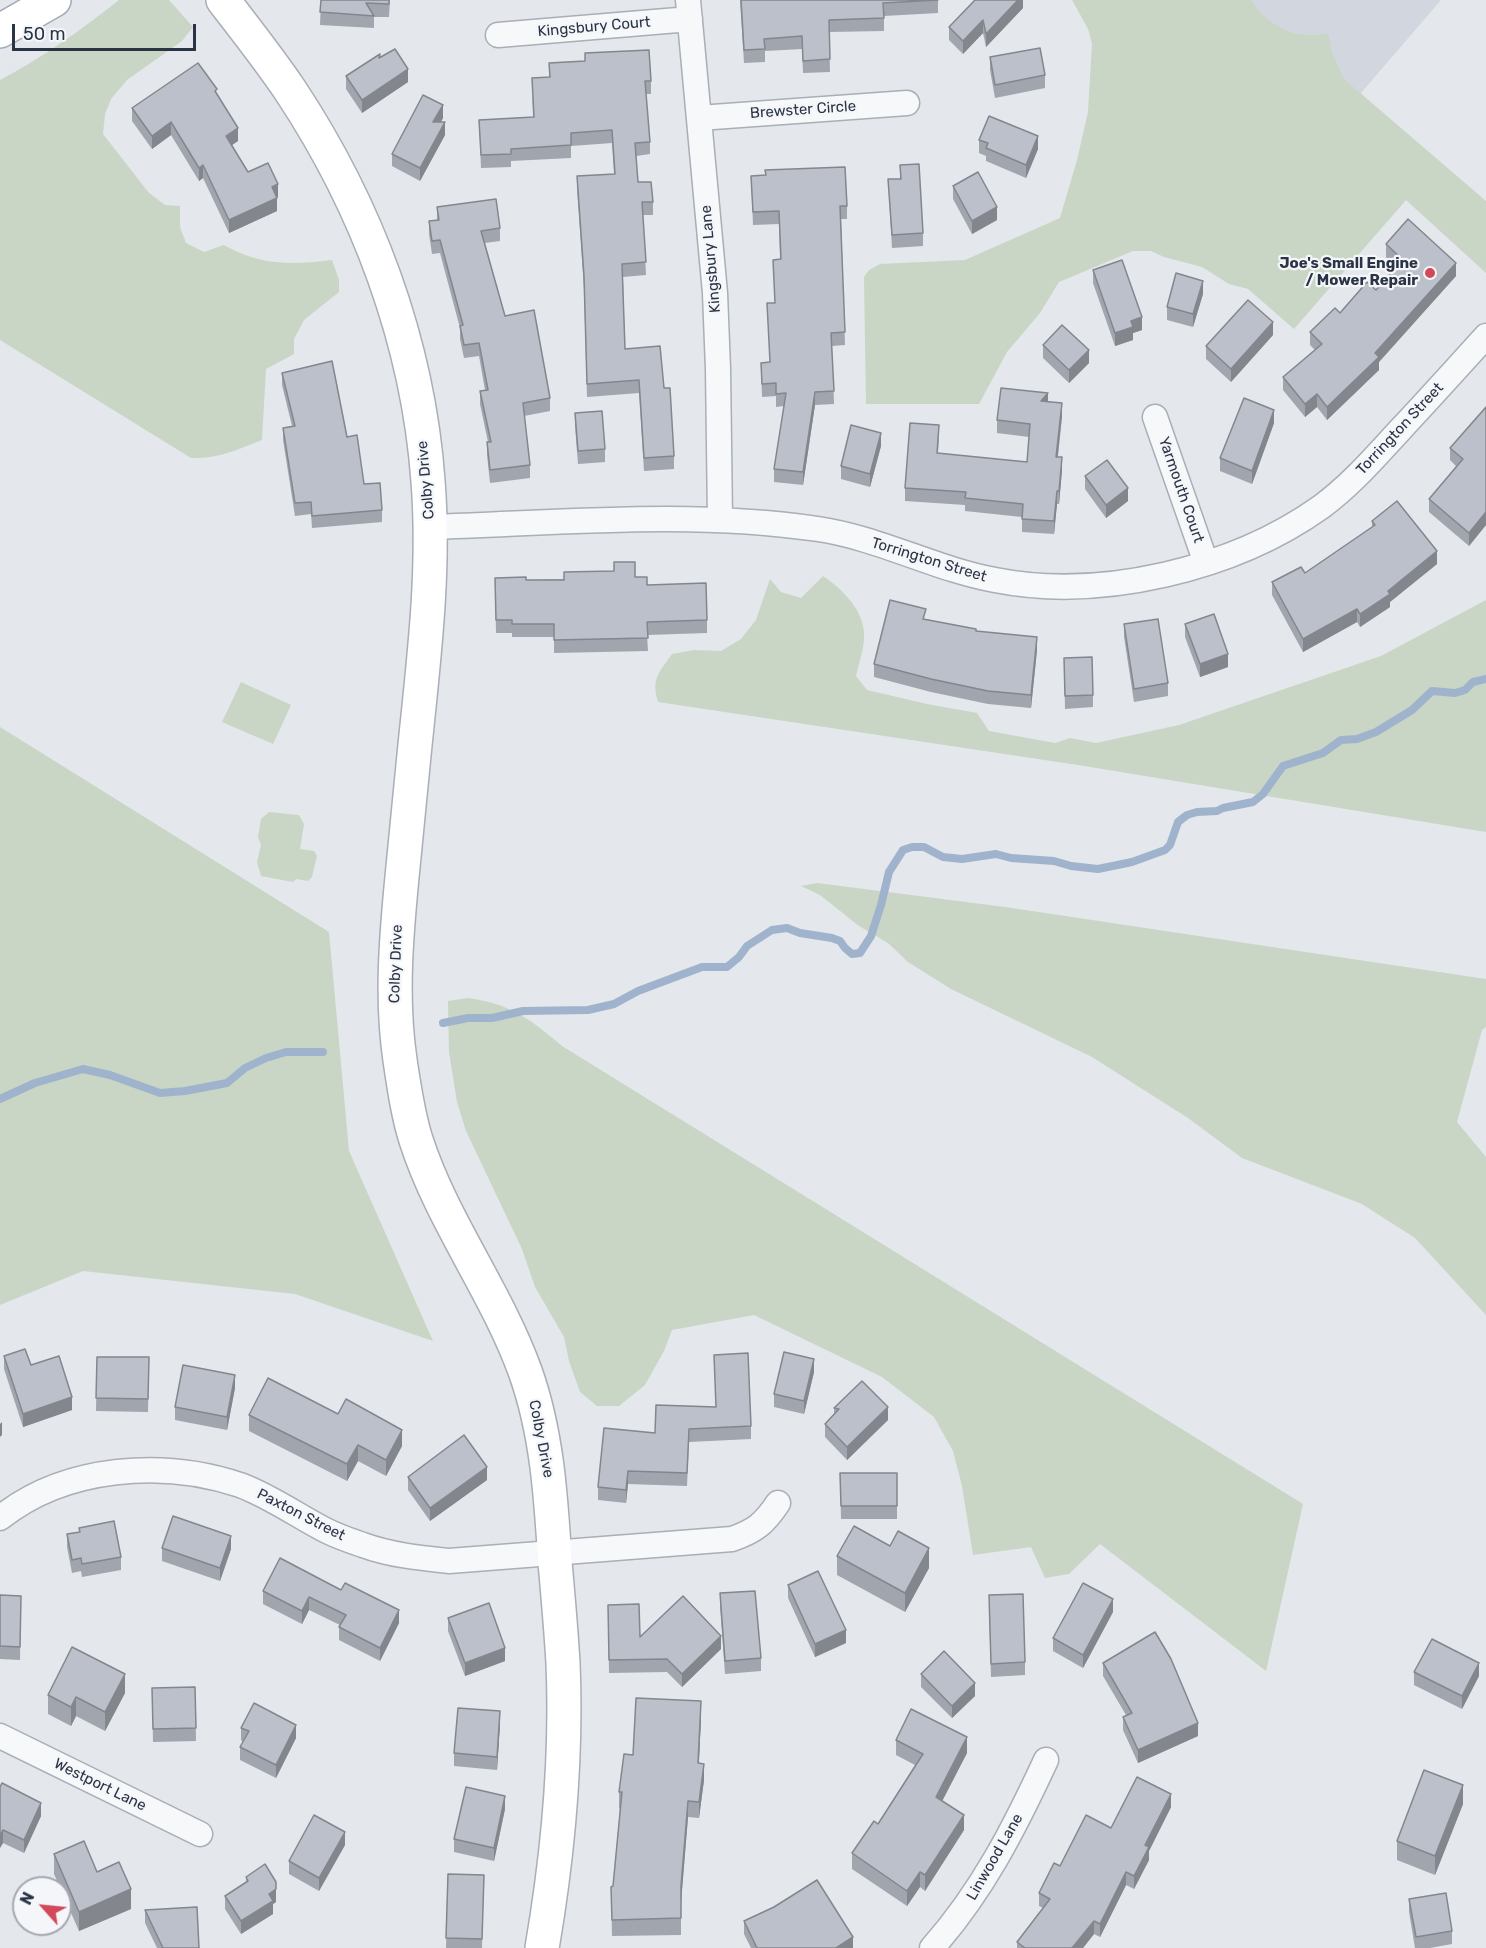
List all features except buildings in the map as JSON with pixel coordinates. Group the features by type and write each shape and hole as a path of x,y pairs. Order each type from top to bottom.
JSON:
{"street":[{"path":"0,31 54,0"},
{"name":"Colby Drive","path":"223,0 271,63 313,128 360,215 402,331 425,445 430,527 427,629 394,964 396,1031 416,1141 442,1201 507,1329 528,1378 548,1471 563,1665 563,1750 552,1883 542,1948"},
{"name":"Kingsbury Court","path":"498,35 689,9"},
{"name":"Kingsbury Lane","path":"689,9 715,293 720,519"},
{"name":"Brewster Circle","path":"699,118 907,103"},
{"name":"Torrington Street","path":"430,527 720,519 822,530 863,540 974,576 1023,584 1071,586 1119,583 1206,563 1256,543 1321,506 1365,468 1486,336"},
{"name":"Yarmouth Court","path":"1155,417 1206,563"},
{"name":"Paxton Street","path":"0,1518 39,1495 77,1480 108,1472 155,1470 195,1473 240,1485 326,1530 365,1546 406,1556 448,1561 732,1539 751,1532 766,1520 778,1503"},
{"name":"Westport Lane","path":"0,1736 200,1834"},
{"name":"Linwood Lane","path":"932,1948 957,1919 983,1882 1020,1815 1046,1760"}],"shaded area":[{"path":"1200,0 1441,0 1336,122"}],"green space":[{"path":"119,0 169,0 193,27 182,41 127,80 111,99 105,114 103,134 149,193 165,205 180,206 180,227 186,243 204,252 224,245 251,257 276,262 303,263 332,260 339,280 339,292 304,320 294,339 294,354 266,369 262,440 219,455 191,458 0,340 0,80 61,43"},
{"path":"1072,0 1251,0 1265,17 1284,29 1305,35 1328,33 1332,53 1344,79 1486,201 1486,273 1406,200 1294,329 1248,289 1229,284 1202,267 1164,257 1151,251 1133,251 1059,282 1040,313 1007,352 979,404 866,404 864,277 869,270 880,264 965,260 1060,218 1088,112 1092,44 1088,29"},
{"path":"823,576 844,593 860,616 864,638 856,676 867,690 977,713 989,731 1055,743 1070,738 1096,743 1179,725 1381,656 1486,600 1486,832 1078,765 658,702 656,681 672,654 694,650 721,651 741,639 756,620 770,579 781,592 801,598"},
{"path":"241,682 291,705 273,744 222,722"},
{"path":"0,727 329,932 349,1151 433,1341 295,1294 83,1271 0,1305"},
{"path":"269,812 299,815 304,824 300,849 314,851 317,856 312,877 308,881 296,879 293,882 261,876 257,862 261,845 258,837 261,819"},
{"path":"817,883 1005,907 1486,979 1486,1027 1482,1030 1457,1122 1486,1157 1486,1315 1415,1238 1362,1204 1242,1158 1188,1118 1092,1057 951,989 908,962 888,943 859,926 820,895 801,886"},
{"path":"468,998 496,1004 519,1014 562,1046 1303,1504 1266,1671 1100,1544 1069,1574 1045,1578 1031,1547 973,1555 962,1486 953,1451 934,1417 882,1377 754,1315 672,1330 664,1351 645,1385 619,1406 597,1406 580,1392 569,1361 564,1337 535,1287 522,1249 466,1131 457,1102 449,1052 448,1001"}],"waterway":[{"path":"443,1023 468,1018 492,1018 523,1011 588,1010 614,1004 638,991 702,967 727,967 747,946 772,930 787,928 800,933 832,938 840,941 852,954 860,953 871,936 889,872 903,850 924,847 943,857 962,859 996,854 1098,869 1132,862 1165,850 1170,845 1178,822 1187,815 1217,811 1253,802 1263,794 1283,766 1323,753 1341,740 1357,739 1376,732 1412,710 1432,691 1455,693 1465,690 1473,682 1486,679"},
{"path":"0,1099 35,1083 83,1069 110,1075 160,1093 185,1091 227,1083 245,1068 286,1052 323,1052"}],"place":[{"name":"Joe's Small Engine / Mower Repair","path":"1430,273"}]}
